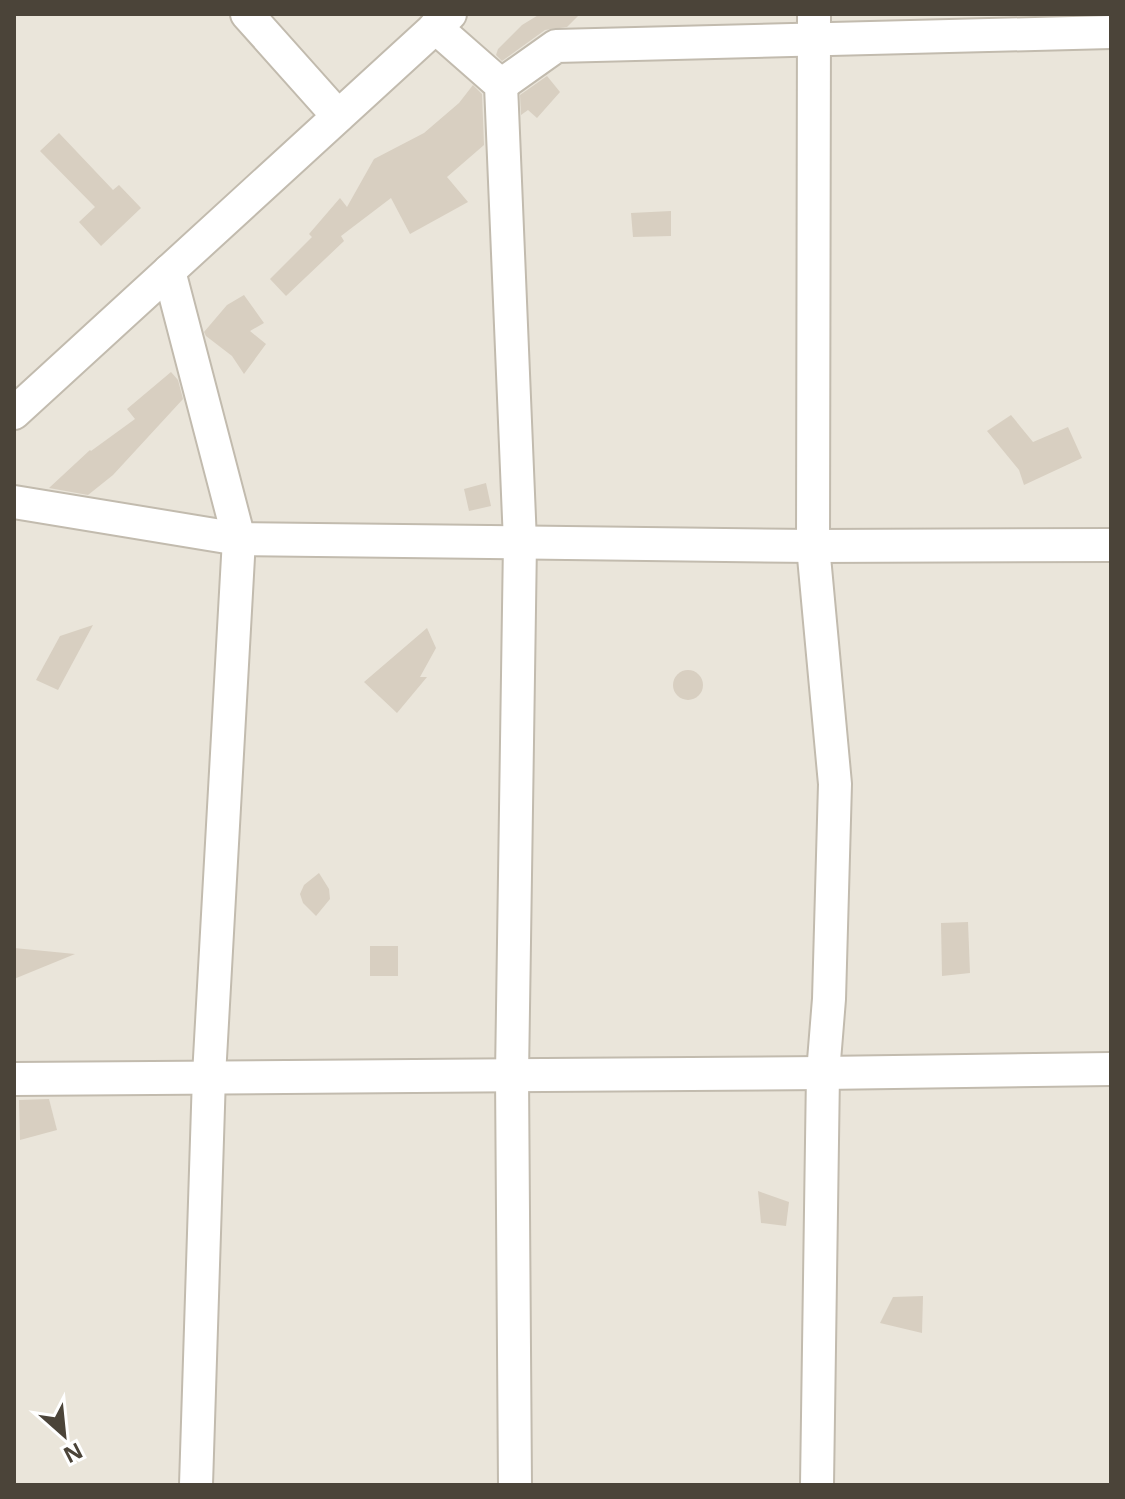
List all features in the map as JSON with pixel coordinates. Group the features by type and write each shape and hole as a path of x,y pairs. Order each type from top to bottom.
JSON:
{"street":[{"path":"247,14 338,116"},
{"path":"14,413 442,21 501,85 520,542 512,1075 515,1485"},
{"path":"501,85 556,46 814,27 1111,32"},
{"path":"814,27 813,546 835,784 829,999 823,1073 817,1485"},
{"path":"169,271 239,539 209,1076 196,1485"},
{"path":"14,502 239,539 813,546 1111,545"},
{"path":"14,1079 1111,1069"}],"shaded area":[{"path":"14,14 1111,14 1111,1485 14,1485"}],"building":[{"path":"540,14 580,14 567,27 545,30 502,61 496,55 498,49 522,25"},
{"path":"547,76 560,92 537,118 528,110 521,115 520,95"},
{"path":"473,85 482,94 484,145 447,177 468,202 410,234 391,198 341,236 344,241 286,296 270,279 312,237 309,234 340,198 347,207 374,159 424,133 459,103"},
{"path":"59,133 113,190 119,185 141,208 101,246 79,222 95,207 40,151"},
{"path":"671,211 671,236 633,237 631,213"},
{"path":"244,295 264,323 250,331 266,344 244,374 232,356 204,332 227,305"},
{"path":"171,372 178,380 183,399 113,475 88,495 49,488 90,450 135,419 127,409"},
{"path":"1011,415 1033,442 1068,427 1082,458 1024,485 1019,470 987,431"},
{"path":"486,483 491,506 469,511 464,489"},
{"path":"93,625 58,690 36,680 60,636"},
{"path":"427,628 436,648 420,677 427,677 397,713 364,682"},
{"path":"688,670 699,674 703,685 699,696 688,700 677,696 673,685 677,674"},
{"path":"319,873 329,889 330,899 316,916 303,903 300,894 304,885"},
{"path":"968,922 970,973 942,976 941,923"},
{"path":"370,946 398,946 398,976 370,976"},
{"path":"14,948 75,954 14,979"},
{"path":"49,1099 57,1130 20,1140 19,1100"},
{"path":"758,1191 789,1202 786,1226 761,1223"},
{"path":"923,1296 922,1333 880,1323 893,1297"}]}
